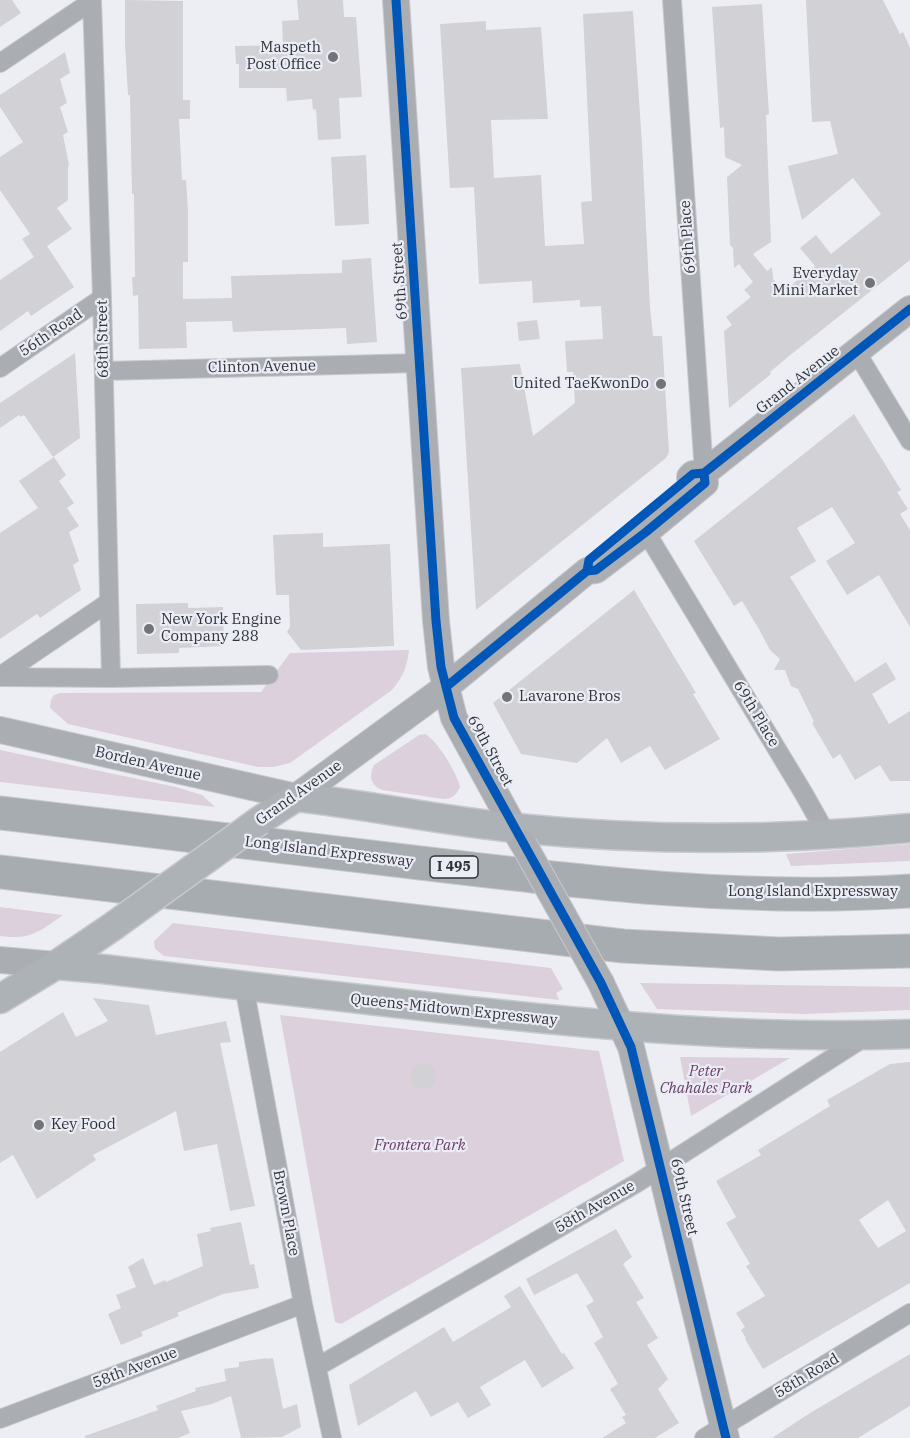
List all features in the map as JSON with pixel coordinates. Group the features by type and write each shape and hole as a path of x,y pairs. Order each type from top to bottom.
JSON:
{"highway":[{"name":"Long Island Expressway","path":"0,813 633,886 712,892 789,894 873,894 910,891"},
{"path":"0,872 623,946 779,954 910,951"}],"main road":[{"name":"69th Street","path":"396,0 436,621 446,687 454,718 600,984 632,1047 661,1168 718,1434"},
{"name":"Grand Avenue","path":"587,571 589,560 693,474 704,473 910,309"},
{"name":"Grand Avenue","path":"0,999 112,927 446,687 587,571 596,570 646,532 705,483 704,473"},
{"name":"Borden Avenue","path":"0,730 296,797"},
{"path":"296,797 519,837 826,835 910,828"},
{"name":"Queens-Midtown Expressway","path":"0,960 103,969 623,1027 748,1035 910,1034"}],"street":[{"name":"69th Place","path":"672,0 704,473"},
{"path":"0,63 92,1"},
{"name":"68th Street","path":"92,1 111,678"},
{"name":"56th Road","path":"0,368 102,298"},
{"path":"857,353 910,441"},
{"name":"Clinton Avenue","path":"104,371 420,363"},
{"name":"69th Place","path":"646,532 792,774 826,835"},
{"path":"0,677 109,602"},
{"path":"0,677 111,678 269,675"},
{"name":"Brown Place","path":"244,986 303,1304 332,1438"},
{"name":"58th Avenue","path":"317,1367 661,1168 867,1036"},
{"name":"58th Avenue","path":"0,1419 303,1304"},
{"name":"58th Road","path":"718,1434 910,1314"}],"green space":[{"path":"409,650 404,672 392,690 290,763 273,767 258,767 68,724 50,708 54,695 60,693 261,692 290,653"},
{"path":"425,734 441,750 455,774 460,787 456,794 443,799 382,790 375,786 371,776 374,765 419,735"},
{"path":"0,750 176,787 202,795 215,807 0,782"},
{"path":"910,844 910,861 791,866 786,854"},
{"path":"0,907 63,915 27,936 0,936"},
{"path":"173,923 551,968 563,989 556,993 559,1000 164,956 155,949 154,941"},
{"path":"640,983 910,987 910,1010 804,1014 657,1009"},
{"name":"Frontera Park","path":"280,1015 599,1051 624,1161 341,1324 335,1322"},
{"name":"Peter Chahales Park","path":"680,1057 790,1058 691,1116"}],"building":[{"path":"0,0 12,0 21,13 0,27"},
{"path":"125,0 183,1 183,100 190,100 190,119 179,119 182,180 186,180 188,211 188,262 183,262 183,299 232,298 231,276 342,273 342,260 371,258 377,342 347,344 346,328 233,332 232,321 186,322 187,348 139,349 138,295 133,296 132,277 135,277 134,194 132,194 130,95 128,95 125,44"},
{"path":"297,0 343,0 344,17 356,17 362,97 339,98 341,139 318,140 316,109 313,110 312,99 287,101 286,88 239,88 239,64 236,64 235,46 283,45 282,21 299,20"},
{"path":"806,0 883,0 900,34 903,32 910,48 910,260 789,356 770,372 771,374 729,408 724,331 732,325 726,317 751,297 744,290 753,282 739,264 734,268 733,248 730,245 727,177 742,165 725,157 724,127 720,128 712,7 762,4 769,114 766,115 771,242 753,254 767,271 772,267 773,279 783,292 815,266 800,248 816,235 831,254 881,214 853,178 802,220 788,166 838,154 830,121 812,122"},
{"path":"633,11 650,307 653,336 662,336 669,452 666,458 476,610 461,368 520,364 533,436 575,403 573,372 567,372 565,341 603,339 601,306 580,307 580,300 533,303 532,281 479,284 474,187 450,188 440,24 486,21 486,30 541,27 548,119 491,120 494,178 541,175 545,246 584,244 581,202 592,201 583,14"},
{"path":"65,52 70,73 60,79 67,103 60,107 68,132 63,135 69,165 68,200 57,208 72,229 47,246 74,287 31,316 28,311 0,331 0,280 34,257 22,239 30,234 0,190 0,157 23,142 0,107 0,95"},
{"path":"366,155 369,224 335,226 331,157"},
{"path":"537,320 540,339 519,341 517,322"},
{"path":"75,353 80,438 53,457 24,415 20,417 19,415 0,428 0,403"},
{"path":"854,414 901,490 897,492 908,509 900,514 910,530 910,627 879,575 847,595 826,561 855,543 832,507 797,528 816,561 790,577 855,682 886,662 896,679 872,694 889,724 910,711 910,781 890,781 880,765 855,780 840,754 833,759 812,723 814,722 798,689 791,686 785,670 774,670 780,659 770,650 742,601 734,606 694,541"},
{"path":"54,457 66,475 59,481 74,503 67,508 79,526 69,532 79,561 73,565 81,590 40,618 37,614 0,639 0,533 38,508 19,481"},
{"path":"323,533 323,547 390,544 394,646 301,650 287,632 290,627 289,595 276,595 273,535"},
{"path":"634,590 696,693 693,694 720,739 665,770 650,746 621,763 607,738 577,763 521,754 493,703"},
{"path":"188,603 188,608 223,607 224,646 179,648 179,653 137,654 136,604"},
{"path":"93,998 149,1005 156,1035 226,1021 231,1042 220,1043 255,1206 230,1211 217,1144 184,1151 176,1111 93,1155 96,1160 37,1199 13,1155 0,1163 0,1052 63,1012 76,1037 108,1021"},
{"path":"910,1062 910,1283 763,1369 745,1339 741,1330 745,1327 736,1313 765,1296 746,1266 750,1264 726,1223 736,1217 716,1181 761,1155 758,1150 830,1106 827,1100 890,1064","holes":["888,1200 906,1231 878,1248 859,1220"]},
{"path":"423,1063 432,1067 436,1076 432,1085 423,1089 414,1085 410,1076 414,1067"},
{"path":"241,1222 250,1265 254,1264 259,1288 223,1294 177,1313 179,1316 141,1332 143,1336 121,1345 108,1314 121,1308 116,1295 136,1287 128,1267 143,1258 154,1285 165,1280 166,1282 203,1266 197,1234 211,1231 210,1228"},
{"path":"616,1229 632,1257 623,1264 644,1298 636,1302 658,1338 647,1345 668,1379 658,1389 679,1423 655,1438 602,1438 626,1423 622,1417 626,1415 610,1389 618,1384 594,1343 603,1337 586,1306 594,1301 577,1273 534,1295 526,1279"},
{"path":"520,1286 562,1354 564,1353 574,1368 542,1388 525,1360 480,1387 491,1405 468,1418 458,1402 431,1417 416,1391 358,1426 349,1385 444,1327 453,1342 511,1307 504,1296"},
{"path":"910,1354 910,1406 858,1438 772,1438 810,1413"},
{"path":"273,1358 283,1409 297,1404 301,1427 282,1437 241,1438 231,1396 212,1404 181,1411 190,1433 178,1438 85,1438 85,1436 158,1410 156,1406 196,1391 195,1388 226,1381 224,1369 239,1367 239,1362"}],"cycle path":[{"path":"396,0 436,621 441,667 454,718 601,983 631,1047 726,1438"},
{"path":"587,571 589,560 693,474 704,473 910,309"},
{"path":"446,687 587,571 596,570 646,532 705,483 704,473"}],"place":[{"name":"Maspeth Post Office","path":"333,57"},
{"name":"Everyday Mini Market","path":"870,283"},
{"name":"United TaeKwonDo","path":"661,384"},
{"name":"New York Engine Company 288","path":"149,629"},
{"name":"Lavarone Bros","path":"507,697"},
{"name":"Key Food","path":"39,1125"}]}
